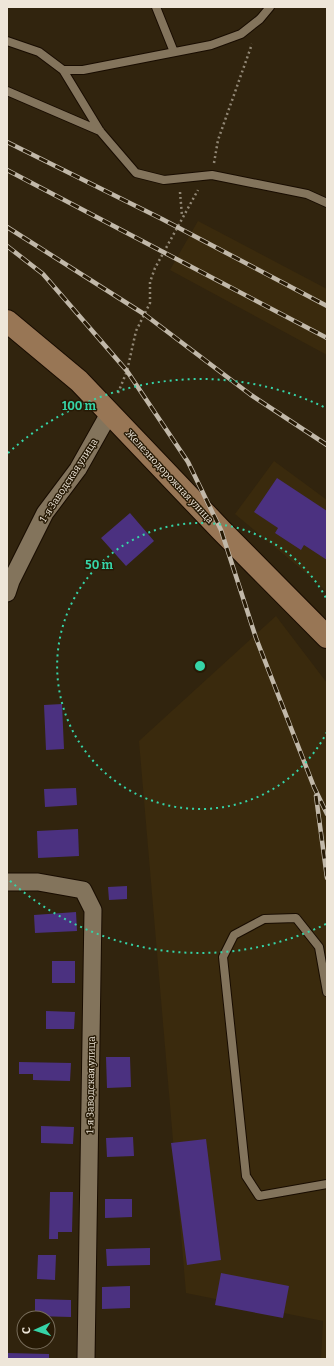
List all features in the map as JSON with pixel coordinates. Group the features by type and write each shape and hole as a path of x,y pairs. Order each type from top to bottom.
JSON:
{"street":[{"name":"Железнодорожная улица","path":"7,321 79,381 221,530 327,637"},
{"name":"1-я Заводская улица","path":"7,593 11,581 45,513 78,469 110,412"},
{"name":"1-я Заводская улица","path":"7,882 38,882 83,890 93,910 86,1359"}],"lane":[{"path":"156,7 174,52"},
{"path":"62,70 83,70 211,45 241,34 260,19 270,7"},
{"path":"7,41 39,52 62,70 100,131 136,173 164,180 212,175 307,194 327,203"},
{"path":"7,91 100,131"},
{"path":"327,992 319,947 296,918 264,919 234,935 223,957 246,1176 259,1196 327,1184"}],"path":[{"path":"110,412 127,371 136,331 150,302 150,282 155,268 196,192 212,175 218,140 260,19"},
{"path":"164,180 180,191 182,217"}],"shaded area":[{"path":"198,221 327,289 327,355 170,270"},
{"path":"274,461 327,500 327,593 319,584 235,514"},
{"path":"276,616 327,683 327,1359 321,1359 323,1321 186,1293 139,741"}],"building":[{"path":"277,478 327,511 327,560 304,545 301,550 275,533 278,528 254,512"},
{"path":"130,513 154,541 126,566 101,538"},
{"path":"62,704 64,749 46,750 44,705"},
{"path":"76,788 77,805 45,807 44,789"},
{"path":"78,829 79,856 38,858 37,831"},
{"path":"127,886 127,899 109,900 108,887"},
{"path":"76,912 77,931 35,933 34,915"},
{"path":"52,961 75,961 75,983 52,983"},
{"path":"46,1011 75,1012 74,1029 46,1029"},
{"path":"106,1057 130,1057 131,1087 107,1088"},
{"path":"19,1062 71,1063 70,1081 33,1080 33,1074 19,1074"},
{"path":"41,1126 74,1127 73,1144 41,1143"},
{"path":"133,1137 134,1156 107,1157 106,1138"},
{"path":"206,1139 221,1260 187,1265 171,1143"},
{"path":"50,1192 73,1192 72,1232 58,1232 58,1239 49,1239"},
{"path":"105,1199 132,1199 132,1217 105,1218"},
{"path":"150,1248 150,1265 107,1266 106,1249"},
{"path":"38,1255 56,1255 55,1280 37,1279"},
{"path":"221,1273 289,1286 283,1318 215,1305"},
{"path":"130,1286 130,1308 102,1309 102,1287"},
{"path":"35,1299 71,1300 71,1317 56,1317 56,1310 35,1310"},
{"path":"7,1353 49,1354 49,1359 7,1359"}],"railway":[{"path":"7,142 162,219 327,306"},
{"path":"7,170 327,338"},
{"path":"7,227 144,314 251,395 327,445"},
{"path":"7,246 43,274 127,371 188,462 221,530 256,638 314,787 327,814"},
{"path":"316,796 327,878"}]}
